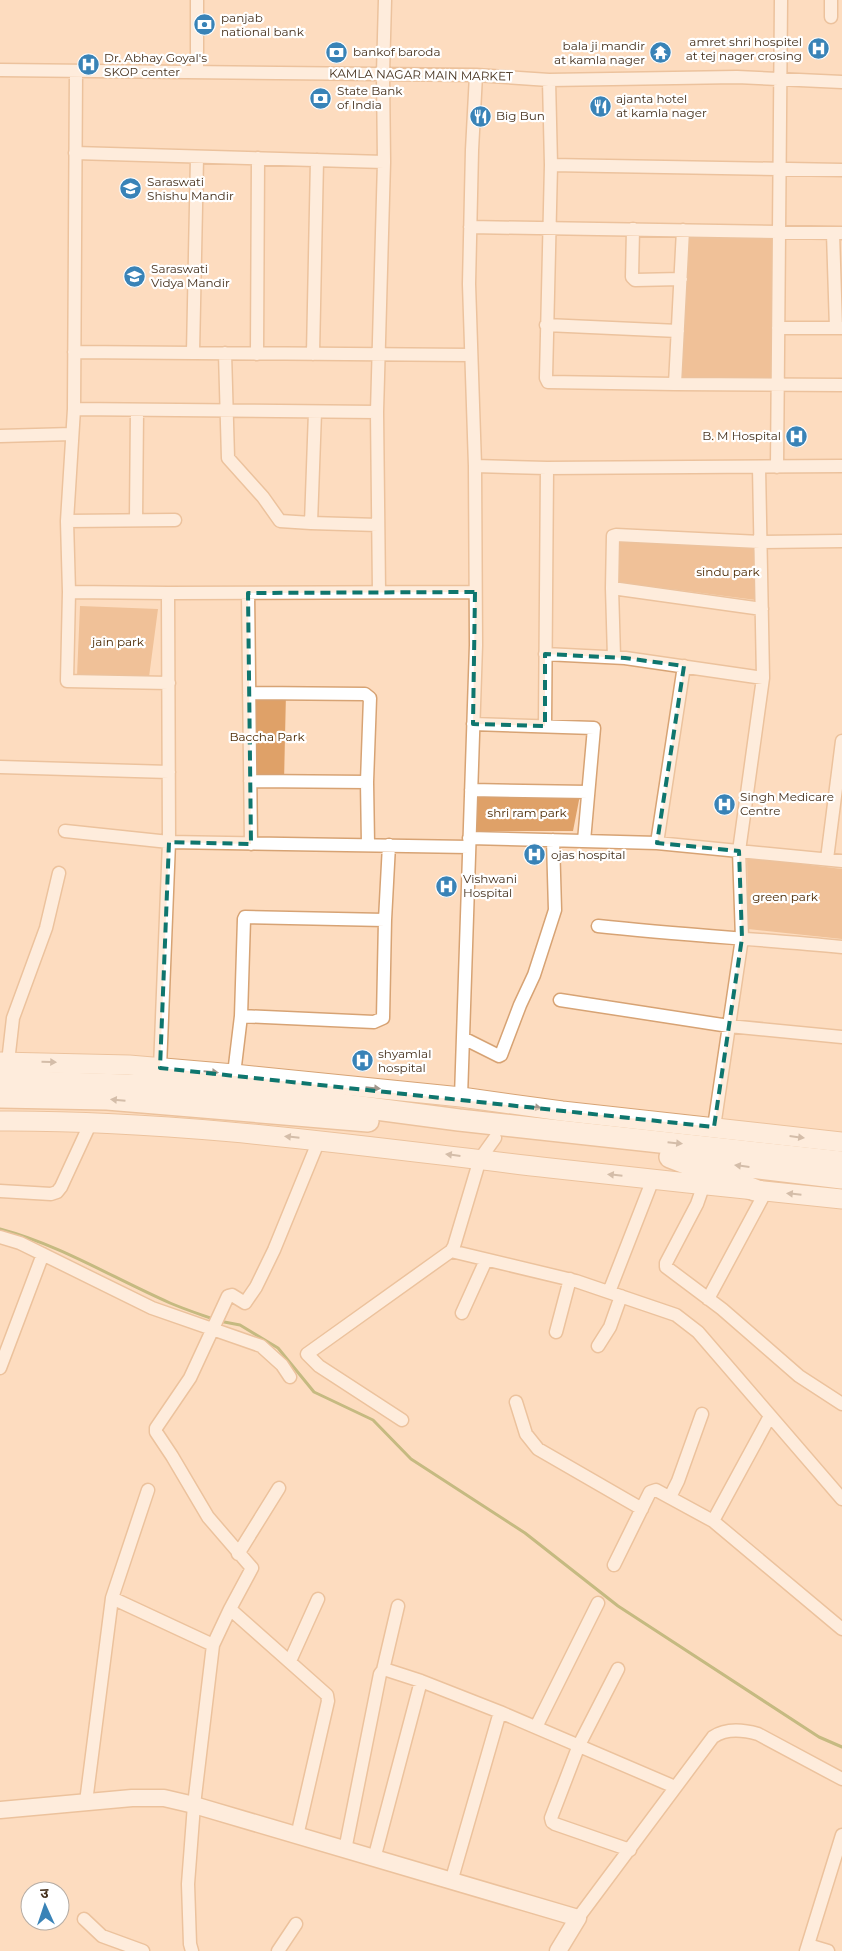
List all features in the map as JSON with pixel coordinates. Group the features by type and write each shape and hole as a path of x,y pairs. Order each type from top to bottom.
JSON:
{"highway":[{"path":"3,1068 161,1086 263,1094 459,1120 842,1162"},
{"path":"0,1096 107,1100 161,1086 379,1122 495,1138 842,1178"},
{"path":"779,1155 842,1151"},
{"path":"670,1157 761,1190"}],"main road":[{"path":"161,1086 234,1074 461,1097 562,1111 842,1142"},
{"path":"0,1121 91,1122 254,1133 842,1199"}],"street":[{"path":"197,0 197,72"},
{"path":"379,592 377,412 384,162 383,74 385,0"},
{"path":"777,467 781,0"},
{"path":"831,0 831,17"},
{"name":"KAMLA NAGAR MAIN MARKET","path":"0,70 476,75 549,80 737,77 842,82"},
{"path":"76,71 74,409 68,521 67,682 169,683"},
{"path":"461,1097 473,724 475,592 475,466 469,284 476,75"},
{"path":"549,80 551,165 546,325 546,378 548,382 842,385"},
{"path":"75,153 384,162"},
{"path":"193,353 197,157"},
{"path":"257,354 258,158"},
{"path":"313,354 318,160"},
{"path":"551,165 842,170"},
{"path":"470,227 838,233 839,328 778,328"},
{"path":"633,229 632,278 635,280 680,279"},
{"path":"675,384 683,230"},
{"path":"546,325 678,331"},
{"path":"74,352 471,355"},
{"path":"225,353 227,453 230,460 280,520 311,523 378,524"},
{"path":"74,409 377,412"},
{"path":"136,520 137,410"},
{"path":"311,523 315,412"},
{"path":"0,436 72,434"},
{"path":"475,466 547,468 842,466"},
{"path":"714,1127 742,938 739,851 763,678 759,467"},
{"path":"545,726 547,468"},
{"path":"68,521 175,520"},
{"path":"614,658 612,538 616,534 760,542 842,541"},
{"path":"612,588 762,610"},
{"path":"69,592 475,592"},
{"path":"161,1086 169,842 168,593"},
{"path":"248,593 251,844"},
{"path":"545,654 614,658 763,678"},
{"path":"657,843 684,666"},
{"path":"249,693 365,694 369,696 368,844"},
{"path":"473,724 594,728 584,841"},
{"path":"827,859 842,741"},
{"path":"0,767 169,772"},
{"path":"250,781 367,782"},
{"path":"471,790 588,792"},
{"path":"65,831 169,842 315,846 553,840 657,843 842,861"},
{"path":"463,1038 500,1055 534,975 556,904 553,840"},
{"path":"241,1016 380,1020 383,1018 389,845"},
{"path":"3,1068 13,1018 46,928 59,873"},
{"path":"234,1074 241,1016 244,919 246,917 385,920"},
{"path":"598,926 672,934 842,947"},
{"path":"560,1000 729,1026 842,1037"},
{"path":"0,1191 51,1194 57,1192 91,1122"},
{"path":"402,1420 319,1366 307,1354 451,1251 480,1159 495,1138"},
{"path":"192,1951 190,1944 188,1884 194,1805 213,1645 252,1568 208,1517 155,1430 190,1378 230,1295 247,1302 256,1287 274,1250 319,1140"},
{"path":"609,1292 653,1179"},
{"path":"704,1184 697,1204 665,1265 708,1298 798,1376 842,1404"},
{"path":"708,1298 761,1190"},
{"path":"0,1237 20,1243 152,1308 217,1320 261,1346 282,1365 290,1377"},
{"path":"451,1251 570,1279 676,1315 690,1325 739,1378 842,1499"},
{"path":"0,1368 43,1254"},
{"path":"462,1313 486,1260"},
{"path":"556,1332 570,1279"},
{"path":"598,1346 610,1327 621,1296"},
{"path":"516,1402 526,1434 538,1449 642,1509"},
{"path":"670,1497 678,1481 702,1414"},
{"path":"713,1520 770,1416"},
{"path":"238,1554 279,1488"},
{"path":"86,1802 112,1598 148,1490"},
{"path":"614,1565 650,1492 653,1490 713,1520 842,1629"},
{"path":"112,1598 213,1645"},
{"path":"290,1661 318,1599"},
{"path":"536,1727 598,1603"},
{"path":"345,1850 380,1674 383,1670 398,1606"},
{"path":"230,1609 325,1692 328,1701 298,1836"},
{"path":"618,1669 579,1745 551,1818 552,1822 630,1850"},
{"path":"383,1670 421,1681 500,1712 676,1787"},
{"path":"374,1859 421,1681"},
{"path":"451,1882 500,1712"},
{"path":"558,1951 578,1918 713,1737 719,1732 748,1731 758,1734 842,1779"},
{"path":"0,1810 132,1798 164,1798 194,1805 578,1918"},
{"path":"828,1951 807,1948 842,1835"},
{"path":"84,1919 102,1936 143,1951"},
{"path":"278,1951 296,1924"}],"highlighted area":[{"path":"475,592 473,724 545,726 545,654 625,658 684,666 657,843 739,851 742,938 714,1127 160,1068 169,842 251,844 248,593"}],"green space":[{"path":"687,234 774,236 773,380 678,379"},
{"name":"sindu park","path":"619,542 754,548 756,600 616,582"},
{"name":"jain park","path":"80,606 158,609 149,677 77,676"},
{"name":"Baccha Park","path":"249,693 286,693 284,782 250,781"},
{"name":"shri ram park","path":"478,795 580,795 573,831 476,831"},
{"name":"green park","path":"747,857 842,869 842,939 748,929"}],"waterway":[{"path":"0,1229 44,1244 170,1303 213,1319"},
{"path":"219,1321 240,1325 278,1348 314,1392 373,1420 411,1459 525,1533 618,1606 819,1737 842,1747"}],"place":[{"name":"panjab national bank","path":"205,25"},
{"name":"amret shri hospitel at tej nager crosing","path":"818,49"},
{"name":"bankof baroda","path":"337,52"},
{"name":"bala ji mandir at kamla nager","path":"661,53"},
{"name":"Dr. Abhay Goyal's SKOP center","path":"88,65"},
{"name":"State Bank of India","path":"321,98"},
{"name":"ajanta hotel at kamla nager","path":"600,106"},
{"name":"Big Bun","path":"480,116"},
{"name":"Saraswati Shishu Mandir","path":"131,189"},
{"name":"Saraswati Vidya Mandir","path":"135,276"},
{"name":"B. M Hospital","path":"797,436"},
{"name":"Singh Medicare Centre","path":"724,804"},
{"name":"ojas hospital","path":"535,855"},
{"name":"Vishwani Hospital","path":"447,886"},
{"name":"shyamlal hospital","path":"362,1061"}]}
